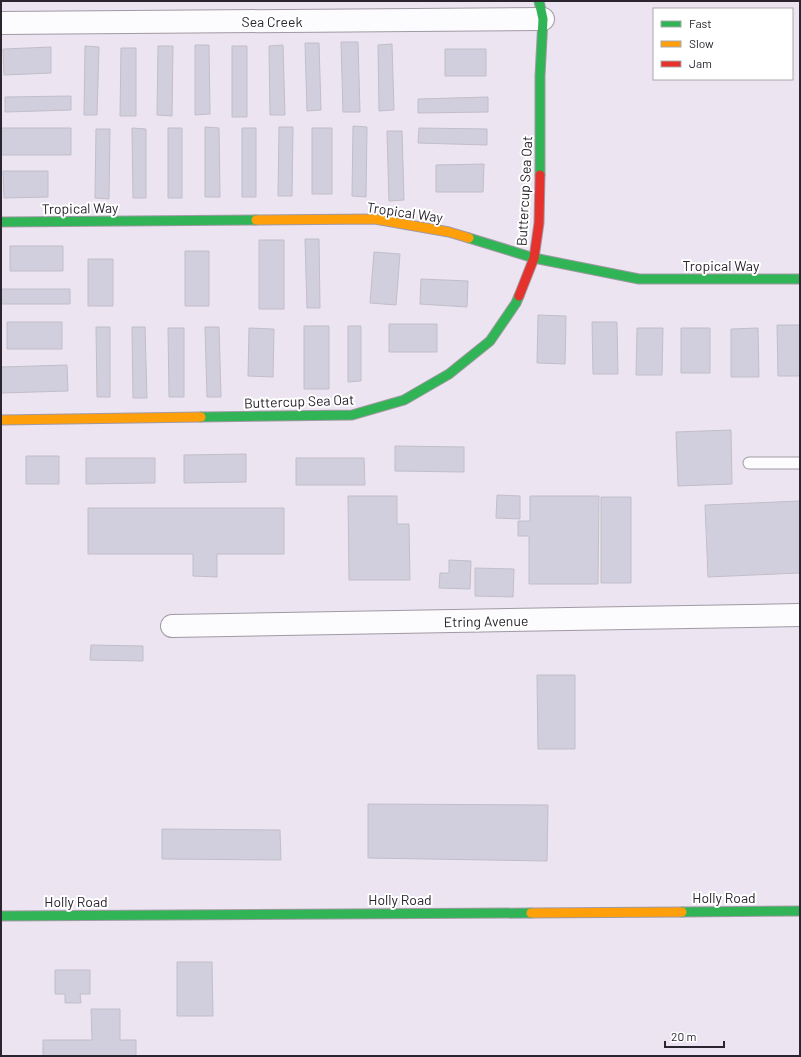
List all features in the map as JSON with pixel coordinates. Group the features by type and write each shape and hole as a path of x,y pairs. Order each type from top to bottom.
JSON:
{"street":[{"name":"Sea Creek","path":"1,23 541,10"},
{"name":"Buttercup Sea Oat","path":"1,420 352,415 404,400 449,374 490,341 516,303 534,258 539,223 542,156 540,76 541,10"},
{"name":"Tropical Way","path":"1,222 375,219 449,232 534,258 640,279 800,279"},
{"name":"Etring Avenue","path":"172,626 800,615"},
{"name":"Holly Road","path":"1,916 800,911"}],"lane":[{"path":"749,464 800,463"}],"building":[{"path":"341,42 358,42 360,112 343,112"},
{"path":"305,43 319,43 321,110 307,111"},
{"path":"392,44 394,110 379,111 378,45"},
{"path":"195,45 209,45 210,114 195,115"},
{"path":"283,45 285,115 270,115 269,46"},
{"path":"85,46 99,47 97,115 84,115"},
{"path":"158,46 173,46 172,116 157,115"},
{"path":"232,46 247,46 247,117 232,117"},
{"path":"51,47 51,73 4,75 3,49"},
{"path":"121,48 136,48 136,116 120,116"},
{"path":"445,49 486,49 486,76 445,76"},
{"path":"71,96 71,110 5,112 5,97"},
{"path":"488,97 488,112 418,113 418,99"},
{"path":"353,126 367,127 366,197 352,196"},
{"path":"205,127 219,128 220,197 205,197"},
{"path":"279,127 293,127 292,196 278,196"},
{"path":"1,128 71,128 71,155 1,155"},
{"path":"132,128 146,129 146,198 133,198"},
{"path":"168,128 182,128 182,198 168,198"},
{"path":"242,128 256,128 256,197 242,197"},
{"path":"312,128 332,128 332,194 312,194"},
{"path":"419,128 487,129 487,145 418,143"},
{"path":"96,129 110,129 109,199 95,198"},
{"path":"387,131 402,131 404,200 389,201"},
{"path":"484,164 483,192 436,192 436,165"},
{"path":"3,171 48,171 48,197 4,198"},
{"path":"305,239 319,239 320,308 307,308"},
{"path":"259,240 284,240 284,309 259,309"},
{"path":"10,246 63,246 63,271 10,271"},
{"path":"185,251 209,251 209,306 185,306"},
{"path":"374,252 400,254 396,305 370,303"},
{"path":"88,259 113,259 113,306 88,306"},
{"path":"421,279 468,281 467,307 420,304"},
{"path":"1,289 70,289 70,304 1,304"},
{"path":"538,315 566,316 565,364 537,363"},
{"path":"7,322 62,322 62,349 7,349"},
{"path":"592,322 617,322 618,374 593,374"},
{"path":"389,324 437,324 437,352 389,352"},
{"path":"777,325 800,325 800,376 778,376"},
{"path":"304,326 329,326 329,389 304,389"},
{"path":"348,326 361,326 361,381 348,382"},
{"path":"96,327 110,327 110,397 97,397"},
{"path":"132,327 145,327 147,398 133,398"},
{"path":"205,327 219,327 221,397 207,397"},
{"path":"168,328 184,328 184,397 169,397"},
{"path":"249,328 274,329 273,377 248,376"},
{"path":"637,328 663,328 662,375 636,375"},
{"path":"681,328 710,328 710,373 681,373"},
{"path":"758,328 759,377 731,377 731,329"},
{"path":"67,365 68,391 1,393 1,367"},
{"path":"731,430 732,484 678,486 676,432"},
{"path":"395,446 464,447 464,472 395,471"},
{"path":"246,454 246,482 184,483 184,455"},
{"path":"26,456 59,456 59,484 26,484"},
{"path":"86,458 155,458 155,483 86,484"},
{"path":"296,458 364,458 365,485 296,485"},
{"path":"497,495 520,496 520,519 496,518"},
{"path":"348,496 397,496 397,524 409,524 410,580 349,580"},
{"path":"530,496 599,496 598,584 529,584 529,536 518,536 518,521 530,521"},
{"path":"601,497 631,497 631,583 601,583"},
{"path":"800,501 800,573 708,577 705,505"},
{"path":"88,508 284,508 284,554 217,554 217,577 193,576 193,554 88,554"},
{"path":"449,560 471,561 470,589 439,588 440,573 449,573"},
{"path":"475,568 514,569 513,597 475,596"},
{"path":"91,645 143,646 143,661 90,660"},
{"path":"537,675 575,675 575,749 538,749"},
{"path":"368,804 548,805 547,861 368,858"},
{"path":"162,829 280,830 281,860 162,859"},
{"path":"177,962 212,962 213,1016 177,1016"},
{"path":"55,970 90,970 90,994 80,994 81,1003 65,1003 65,994 55,994"},
{"path":"91,1009 120,1009 120,1040 136,1040 136,1056 43,1056 43,1040 92,1040"}],"traffic: fast":[{"path":"539,1 543,19 540,76 540,175"},
{"path":"1,222 256,220"},
{"path":"469,238 534,258 639,279 800,279"},
{"path":"201,417 352,415 404,400 449,374 490,341 516,303 519,296"},
{"path":"682,912 800,911"},
{"path":"1,916 531,913"}],"traffic: slow":[{"path":"256,220 375,219 449,232 469,238"},
{"path":"1,420 201,417"},
{"path":"531,913 682,912"}],"traffic: jam":[{"path":"519,296 534,258 539,223 540,175"}]}
